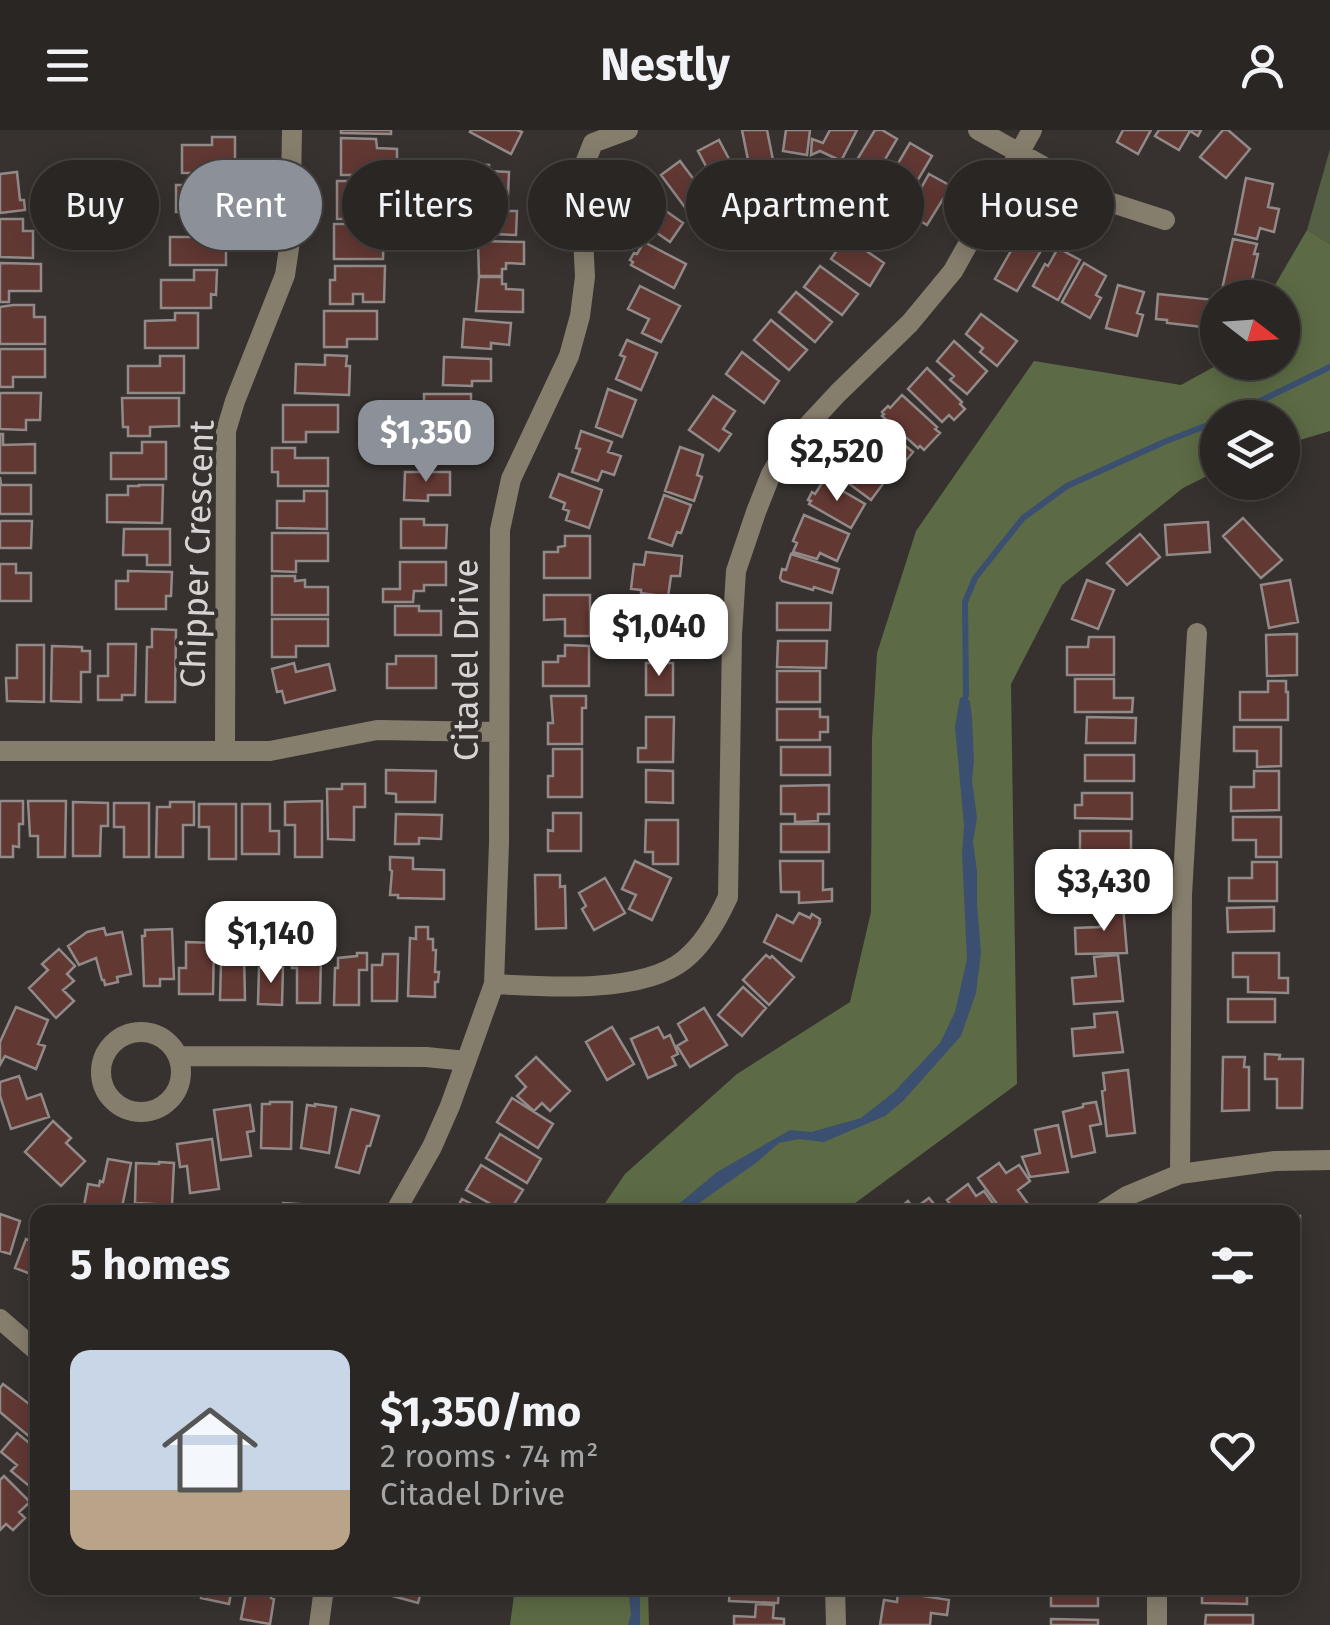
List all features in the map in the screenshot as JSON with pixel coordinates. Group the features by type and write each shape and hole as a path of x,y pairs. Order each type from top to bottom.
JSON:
{"street":[{"name":"Chipper Crescent","path":"225,750 226,431 234,401 284,276 290,242 292,130"},
{"name":"Citadel Drive","path":"399,1205 432,1148 494,984 499,843 500,530 511,479 569,356 580,316 585,277 580,176 593,142 628,130"},
{"path":"978,130 1106,201 1166,220"},
{"path":"494,984 592,986 644,978 682,962 704,940 718,918 728,897 736,571 771,474 786,450 910,323 953,271 1032,130"},
{"path":"1180,1174 1182,895 1197,633"},
{"path":"0,751 270,751 378,730 498,732"},
{"path":"178,1056 426,1057 466,1061"},
{"path":"1113,1205 1180,1174 1275,1160 1330,1160"},
{"path":"0,1319 30,1345"},
{"path":"319,1625 323,1595"},
{"path":"836,1595 836,1625"},
{"path":"1157,1625 1158,1595"}],"green space":[{"path":"1330,149 1330,244 1307,230"},
{"path":"1307,230 1330,244 1330,431 1300,440 1300,400 1200,400 1200,480 1183,488 1062,585 1011,684 1017,1084 853,1205 604,1205 625,1174 737,1074 850,1002 871,912 872,739 877,653 916,531 1034,361 1181,385 1200,375 1200,380 1300,380 1300,280 1278,280"},
{"path":"514,1595 648,1595 649,1625 510,1625"}],"water":[{"path":"966,695 972,717 972,780 977,818 973,842 981,953 976,993 961,1036 885,1116 824,1142 799,1139 779,1143 699,1203 678,1205 717,1172 790,1130 811,1132 861,1118 894,1092 940,1043 955,1012 967,959 964,825 955,727 960,698"},
{"path":"629,1595 640,1595 640,1625 628,1625"}],"building":[{"path":"391,130 391,134 341,133"},
{"path":"471,130 517,130 522,132 511,154"},
{"path":"742,130 767,130 773,160 748,160"},
{"path":"786,130 810,130 807,155 783,151"},
{"path":"830,130 857,130 842,160 820,151 811,155 812,139 823,143"},
{"path":"875,130 897,139 885,160 857,160"},
{"path":"1123,130 1151,130 1138,154 1117,142"},
{"path":"1159,130 1201,130 1198,136 1190,131 1179,150 1155,136"},
{"path":"1223,130 1250,149 1226,178 1200,157"},
{"path":"212,137 235,137 235,160 182,160 182,145 212,145"},
{"path":"341,138 376,139 377,148 397,149 397,160 342,160 341,175"},
{"path":"719,140 730,160 703,160 698,151"},
{"path":"910,143 932,156 924,170 924,160 900,160"},
{"path":"680,161 686,169 686,209 666,182 666,171"},
{"path":"17,172 25,210 0,213 0,174"},
{"path":"929,174 944,182 944,197 927,225 924,223 924,183"},
{"path":"1246,178 1273,184 1268,207 1279,209 1274,232 1260,228 1257,239 1235,234"},
{"path":"337,181 342,181 342,219 337,219"},
{"path":"176,185 179,185 179,212"},
{"path":"508,211 517,211 516,235 508,235"},
{"path":"666,211 683,223 670,242 666,239"},
{"path":"0,219 23,219 23,231 30,231 33,258 0,257"},
{"path":"334,224 342,224 342,250 383,250 383,259 334,259"},
{"path":"170,237 179,237 179,250 226,250 226,265 170,265"},
{"path":"1233,239 1257,244 1252,280 1224,280"},
{"path":"508,242 524,242 524,264 506,263 502,276 479,276 478,250 508,250"},
{"path":"639,250 659,250 686,264 674,288 631,265 630,260"},
{"path":"837,250 865,250 884,263 870,286 831,259"},
{"path":"1011,250 1041,250 1017,291 995,279"},
{"path":"1057,250 1080,260 1058,300 1033,286 1045,264 1048,266"},
{"path":"0,263 41,264 41,291 9,291 9,302 0,302"},
{"path":"1084,263 1106,276 1096,295 1101,298 1090,318 1062,302"},
{"path":"335,266 385,266 384,302 363,302 363,294 353,294 353,304 330,304 330,280 335,280"},
{"path":"820,266 858,294 842,315 804,287"},
{"path":"194,270 217,270 211,308 161,308 161,280 194,280"},
{"path":"479,277 502,277 506,289 523,290 523,312 476,311"},
{"path":"1118,285 1144,292 1137,313 1143,315 1137,336 1106,328"},
{"path":"640,286 680,306 661,342 642,333 649,319 628,309"},
{"path":"796,292 832,322 815,342 779,312"},
{"path":"1158,294 1200,298 1200,327 1156,319"},
{"path":"34,305 34,317 45,317 45,344 0,344 0,307"},
{"path":"324,311 377,311 377,339 347,339 347,347 324,347"},
{"path":"175,313 198,313 198,348 145,348 145,321 175,320"},
{"path":"981,314 1017,341 997,366 966,334"},
{"path":"464,319 511,323 509,345 491,343 491,349 462,347"},
{"path":"771,320 807,350 789,370 754,340"},
{"path":"627,340 657,353 641,390 616,379"},
{"path":"954,341 987,371 967,394 950,380 954,376 937,361"},
{"path":"0,349 45,349 45,377 13,377 13,387 0,387"},
{"path":"742,352 779,381 764,403 726,374"},
{"path":"325,355 347,356 349,395 295,393 296,364 325,365"},
{"path":"160,356 184,356 184,393 128,393 128,366 160,366"},
{"path":"444,357 491,359 491,381 472,381 472,386 443,385"},
{"path":"927,368 962,402 965,409 954,420 949,415 942,422 908,389"},
{"path":"608,389 636,400 622,437 596,427"},
{"path":"0,393 41,393 40,420 26,420 26,430 0,429"},
{"path":"424,394 471,394 471,416 453,417 454,422 424,422"},
{"path":"902,395 940,433 924,450 882,416"},
{"path":"713,396 735,411 723,429 731,434 719,451 689,430"},
{"path":"122,398 179,398 179,426 150,427 150,436 128,436 128,427 123,427"},
{"path":"283,405 338,405 338,432 306,432 306,442 283,442"},
{"path":"875,421 913,452 895,474 855,441"},
{"path":"581,431 612,442 608,452 621,456 614,475 602,471 598,481 572,472"},
{"path":"412,432 458,432 458,454 441,454 441,460 411,460"},
{"path":"0,434 3,445 35,444 35,473 0,473"},
{"path":"142,442 166,442 166,479 111,479 111,453 142,453"},
{"path":"680,447 703,455 697,475 702,477 694,501 665,491"},
{"path":"272,448 295,448 295,458 328,458 328,486 278,486 278,472 272,472"},
{"path":"849,448 888,477 871,500 832,471"},
{"path":"405,472 450,472 450,495 428,495 428,501 404,500"},
{"path":"559,474 602,490 589,528 566,520 569,511 563,509 565,503 550,497"},
{"path":"0,477 1,485 31,485 31,514 0,514"},
{"path":"824,480 865,504 851,528 809,504 812,492 815,494"},
{"path":"163,485 162,523 107,522 107,495 128,495 128,486"},
{"path":"304,491 327,491 327,529 277,528 277,501 304,501"},
{"path":"664,495 691,505 672,546 649,538"},
{"path":"804,515 849,534 837,561 820,553 817,559 793,552 797,543 793,541"},
{"path":"1243,518 1282,560 1261,578 1223,536"},
{"path":"401,519 447,525 446,548 401,548"},
{"path":"0,521 32,521 31,548 0,548"},
{"path":"1208,522 1210,552 1167,555 1165,525"},
{"path":"124,529 170,529 170,565 147,565 147,555 123,555"},
{"path":"272,533 328,533 328,561 296,561 296,572 272,571"},
{"path":"1140,534 1160,557 1127,585 1107,563"},
{"path":"565,536 590,536 590,578 544,578 544,552 558,552 558,547 565,546"},
{"path":"646,552 682,556 680,576 671,576 668,597 631,589 634,564 644,565"},
{"path":"791,554 839,569 832,593 782,581 782,569 786,570"},
{"path":"400,562 446,562 446,585 424,585 424,591 414,591 413,602 383,602 383,589 400,589"},
{"path":"0,564 16,564 16,573 31,573 31,601 0,601"},
{"path":"128,571 172,572 166,609 116,609 116,581 128,581"},
{"path":"272,576 295,576 295,581 305,580 305,587 328,587 328,615 272,615"},
{"path":"1087,580 1114,590 1098,629 1072,619"},
{"path":"1290,580 1298,622 1269,628 1261,585"},
{"path":"544,595 590,595 590,636 565,636 565,619 544,620"},
{"path":"777,603 831,603 830,630 777,630"},
{"path":"395,606 441,611 441,635 395,635"},
{"path":"646,617 679,618 679,652 646,649"},
{"path":"272,619 328,619 328,646 296,646 296,657 272,657"},
{"path":"152,629 176,630 175,702 146,702 147,647 152,647"},
{"path":"1297,634 1297,675 1267,676 1266,635"},
{"path":"1089,637 1114,637 1114,675 1067,675 1067,647 1088,647"},
{"path":"778,641 827,641 826,668 777,667"},
{"path":"108,644 136,644 135,695 122,695 122,700 98,700 98,676 108,676"},
{"path":"17,645 44,645 44,702 7,701 6,678 17,678"},
{"path":"565,645 589,646 589,686 543,686 543,662 558,662 558,656 565,656"},
{"path":"52,646 90,651 90,672 81,672 81,702 51,701"},
{"path":"396,656 436,656 436,688 387,688 387,664 396,664"},
{"path":"294,663 296,672 329,664 335,690 285,703 282,691 277,692 272,669"},
{"path":"646,663 673,663 673,695 646,695"},
{"path":"777,671 820,671 820,702 777,702"},
{"path":"1075,679 1114,679 1114,698 1133,698 1132,712 1075,712"},
{"path":"1268,681 1286,681 1288,720 1240,720 1240,692 1268,692"},
{"path":"551,696 586,696 582,744 548,744 548,723 553,723"},
{"path":"777,709 820,709 820,717 828,717 828,732 820,732 820,740 777,740"},
{"path":"646,717 674,717 673,762 638,762 638,748 646,748"},
{"path":"1087,717 1136,718 1135,743 1086,743"},
{"path":"1234,727 1281,727 1281,766 1257,767 1257,751 1234,751"},
{"path":"781,747 830,747 830,775 781,775"},
{"path":"553,749 582,749 582,797 548,797"},
{"path":"1085,755 1134,755 1134,781 1085,781"},
{"path":"386,770 436,771 435,802 396,802 396,794 386,793"},
{"path":"646,770 673,771 673,803 646,802"},
{"path":"1254,771 1279,771 1279,810 1231,811 1231,787 1254,787"},
{"path":"342,784 365,784 365,807 354,807 354,840 328,839 327,789 342,789"},
{"path":"829,785 829,814 818,814 818,821 795,822 795,814 781,814 781,786"},
{"path":"1082,793 1132,793 1132,819 1075,818 1075,805 1082,805"},
{"path":"0,801 23,801 19,847 13,846 13,857 0,857"},
{"path":"28,801 66,801 65,857 38,857 38,836 30,836"},
{"path":"322,801 322,857 295,857 295,825 285,825 285,802"},
{"path":"73,802 108,803 108,826 101,826 100,856 73,856"},
{"path":"170,802 194,802 194,825 183,825 183,857 156,857 157,807 170,807"},
{"path":"114,803 149,803 149,857 124,857 124,827 114,827"},
{"path":"199,804 236,804 236,859 209,859 209,827 199,827"},
{"path":"242,804 270,804 270,831 279,831 279,854 242,854"},
{"path":"553,813 581,813 581,851 548,851"},
{"path":"396,814 442,815 441,839 419,838 419,844 395,844"},
{"path":"1233,817 1281,817 1281,857 1256,857 1256,840 1233,840"},
{"path":"646,820 678,820 678,864 653,864 653,852 645,852"},
{"path":"781,824 829,824 829,852 781,852"},
{"path":"1080,831 1131,831 1131,858 1113,858 1113,867 1062,867 1062,853 1080,853"},
{"path":"390,857 413,858 413,869 444,870 444,899 390,895"},
{"path":"635,861 671,878 652,920 629,909 636,895 622,889"},
{"path":"780,861 823,861 823,890 832,889 832,901 799,903 799,892 781,892"},
{"path":"1252,862 1277,862 1277,901 1229,901 1229,878 1252,878"},
{"path":"1127,869 1128,895 1079,896 1078,870"},
{"path":"535,875 560,875 560,887 565,886 566,928 536,929"},
{"path":"605,878 625,913 594,930 582,909 586,906 579,893"},
{"path":"1099,906 1123,906 1127,953 1076,954 1075,928 1100,927"},
{"path":"1274,907 1274,931 1228,932 1227,908"},
{"path":"799,913 820,919 801,961 764,942 777,915 793,923"},
{"path":"416,927 428,927 428,939 433,939 436,950 435,972 439,972 435,997 408,996 410,938 416,939"},
{"path":"104,928 106,935 122,932 131,974 105,985 96,958 79,965 68,946 87,932"},
{"path":"172,929 174,979 160,979 160,986 144,986 142,936 145,930"},
{"path":"186,942 214,943 213,994 179,994 179,968 186,968"},
{"path":"59,949 75,966 67,974 74,981 63,990 74,1001 56,1018 29,988 48,970 42,964"},
{"path":"225,951 244,951 245,1000 220,1000"},
{"path":"367,953 367,970 359,970 359,1005 334,1005 338,958"},
{"path":"1233,953 1279,953 1279,978 1288,978 1288,993 1248,992 1248,977 1233,977"},
{"path":"383,954 398,954 397,1001 372,1001 372,965 382,965"},
{"path":"766,955 794,977 769,1005 743,980"},
{"path":"1118,955 1123,1001 1074,1004 1072,978 1096,976 1094,957"},
{"path":"292,956 321,956 320,1003 297,1003 297,968 292,968"},
{"path":"259,968 283,968 282,1005 258,1004"},
{"path":"743,987 766,1008 742,1036 718,1015"},
{"path":"1228,999 1275,999 1275,1022 1228,1022"},
{"path":"16,1007 48,1020 38,1044 45,1046 36,1069 5,1056 0,1065 0,1042"},
{"path":"704,1008 727,1045 690,1067 677,1046 687,1040 678,1024"},
{"path":"1117,1012 1123,1052 1074,1056 1072,1029 1095,1027 1094,1014"},
{"path":"612,1027 634,1064 607,1080 586,1042"},
{"path":"658,1027 664,1038 670,1035 678,1054 672,1057 676,1065 648,1078 631,1039"},
{"path":"1265,1054 1280,1055 1279,1059 1303,1059 1302,1108 1277,1108 1277,1079 1265,1079"},
{"path":"536,1057 570,1091 550,1111 542,1103 534,1111 517,1096 526,1087 516,1076"},
{"path":"1223,1057 1245,1057 1244,1067 1249,1067 1249,1110 1222,1111"},
{"path":"1128,1070 1135,1133 1107,1136 1103,1073"},
{"path":"19,1076 27,1099 41,1094 49,1117 11,1129 0,1096 0,1082"},
{"path":"512,1098 553,1124 538,1148 497,1122"},
{"path":"292,1102 291,1149 261,1148 262,1104"},
{"path":"1096,1102 1101,1124 1090,1126 1095,1152 1072,1157 1063,1112"},
{"path":"250,1105 254,1131 247,1132 251,1156 221,1160 214,1110"},
{"path":"307,1105 336,1107 329,1153 301,1148"},
{"path":"351,1109 379,1116 359,1173 336,1167"},
{"path":"53,1121 71,1138 66,1143 85,1161 61,1186 25,1152"},
{"path":"1058,1125 1068,1172 1030,1177 1022,1157 1040,1153 1035,1130"},
{"path":"500,1134 541,1159 527,1183 486,1158"},
{"path":"212,1139 219,1189 190,1193 187,1166 180,1167 177,1144"},
{"path":"108,1159 131,1163 122,1205 84,1205 88,1184 99,1186"},
{"path":"136,1163 174,1163 172,1205 135,1203"},
{"path":"999,1163 1006,1173 1019,1165 1030,1181 1018,1190 1028,1204 998,1205 978,1178"},
{"path":"481,1165 523,1190 513,1205 493,1205 466,1190"},
{"path":"968,1184 976,1196 984,1191 994,1205 951,1205 947,1200"},
{"path":"0,1214 20,1221 10,1254 0,1251"},
{"path":"26,1239 30,1241 30,1274 15,1268"},
{"path":"3,1384 30,1405 30,1437 0,1412"},
{"path":"17,1433 30,1444 28,1485 11,1471 17,1465 1,1452"},
{"path":"4,1476 30,1502 19,1512 25,1518 13,1530 6,1524 0,1530 0,1480"},
{"path":"202,1595 231,1595 229,1604 201,1598"},
{"path":"246,1595 272,1595 270,1624 241,1619"},
{"path":"393,1595 420,1595 418,1603"},
{"path":"729,1595 779,1595 778,1603 729,1601"},
{"path":"898,1595 949,1600 947,1615 931,1613 930,1625 880,1625 884,1600 897,1602"},
{"path":"1051,1595 1098,1595 1098,1606 1051,1606"},
{"path":"1202,1595 1247,1595 1247,1604 1202,1603"},
{"path":"756,1604 774,1605 773,1618 784,1619 784,1625 734,1625 734,1616 755,1617"},
{"path":"1206,1615 1253,1615 1253,1625 1205,1625"},
{"path":"1051,1619 1098,1620 1098,1625 1051,1625"}],"waterway":[{"path":"1262,400 1330,367"},
{"path":"966,695 965,602 975,578 1023,518 1067,486 1200,428"}]}
